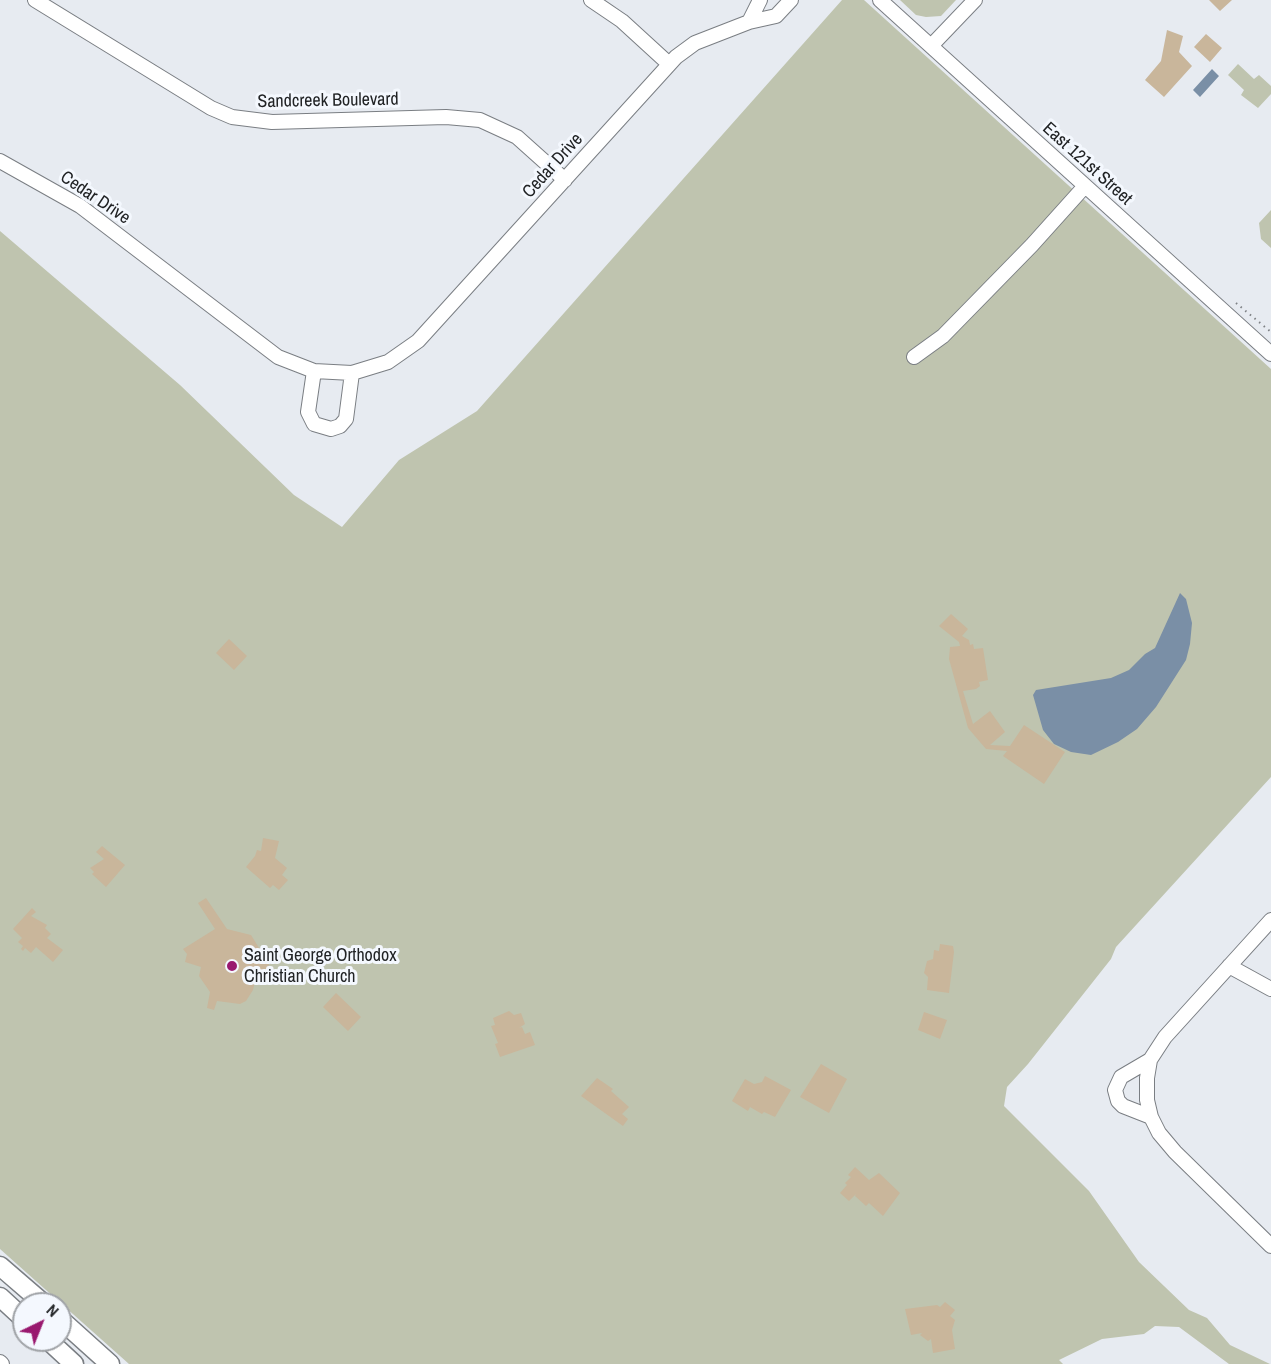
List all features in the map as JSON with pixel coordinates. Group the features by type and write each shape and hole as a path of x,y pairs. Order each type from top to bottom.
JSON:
{"main road":[{"path":"0,1266 30,1292"},
{"path":"0,1298 12,1308"},
{"path":"72,1330 110,1364"},
{"path":"61,1352 74,1364"}],"street":[{"name":"Sandcreek Boulevard","path":"35,0 211,108 232,117 272,122 446,117 480,120 504,129 565,180"},
{"path":"591,0 622,21 669,64"},
{"path":"749,22 760,0"},
{"name":"Cedar Drive","path":"0,161 80,206 278,357 314,371 352,373 388,362 418,341 669,64 695,44 749,22 776,16 791,0"},
{"name":"East 121st Street","path":"880,0 1271,354"},
{"path":"931,46 975,0"},
{"path":"914,357 943,336 1032,245 1085,186"},
{"path":"314,371 308,412 314,424 331,429 340,426 346,419 352,373"},
{"path":"1151,1117 1123,1106 1118,1101 1116,1090 1121,1077 1150,1060 1165,1037 1271,920"},
{"path":"1229,966 1271,989"},
{"path":"1150,1060 1147,1100 1151,1117 1175,1152 1271,1246"}],"path":[{"path":"1235,302 1271,332"}],"green space":[{"path":"842,0 864,0 1271,369 1271,777 1116,947 1111,959 1007,1087 1004,1106 1089,1191 1139,1262 1189,1310 1207,1318 1230,1345 1270,1364 1229,1364 1179,1327 1155,1326 1144,1334 1102,1339 1059,1360 1063,1364 129,1364 72,1313 72,1292 48,1292 0,1249 0,231 180,385 294,495 342,527 399,460 477,411"},
{"path":"900,0 956,0 941,16 926,17 916,15"},
{"path":"1238,64 1254,79 1259,75 1271,86 1271,94 1258,108 1241,95 1244,90 1228,75"},
{"path":"1271,210 1271,248 1261,239 1259,223"}],"water":[{"path":"1212,69 1219,76 1200,97 1193,90"},
{"path":"1180,593 1186,599 1192,623 1190,644 1186,660 1156,707 1137,729 1118,742 1091,755 1071,752 1054,744 1043,730 1033,695 1036,690 1111,678 1129,670 1145,654 1155,648"}],"building":[{"path":"1209,0 1232,0 1220,11"},
{"path":"1167,30 1183,36 1179,52 1192,66 1164,97 1145,80 1161,61"},
{"path":"1206,34 1222,48 1210,62 1194,47"},
{"path":"951,614 968,629 962,636 969,640 970,645 973,644 974,649 983,648 988,680 979,682 980,686 976,689 963,691 973,724 990,711 1005,732 990,745 1010,746 1024,725 1065,752 1044,784 1003,756 1007,751 986,749 968,728 949,659 950,647 960,646 959,642 939,626"},
{"path":"229,639 247,656 234,670 216,653"},
{"path":"263,838 279,841 275,858 287,868 282,875 288,880 279,890 273,885 270,888 246,867 257,850 261,851"},
{"path":"102,846 125,865 106,887 92,874 94,872 90,868 104,859 96,852"},
{"name":"Saint George Orthodox Christian Church","path":"206,898 227,929 251,935 269,964 266,979 256,977 253,990 246,1001 240,1004 217,1001 214,1010 207,1008 210,992 199,976 201,967 185,962 187,954 183,949 215,929 198,903"},
{"path":"32,908 36,912 31,916 47,925 45,928 51,934 47,938 63,950 53,962 36,947 31,953 25,948 23,951 21,949 23,946 18,942 22,938 13,929"},
{"path":"940,944 953,946 949,993 927,990 928,977 924,973 927,961 933,959 934,950 939,951"},
{"path":"336,993 361,1017 348,1031 323,1007"},
{"path":"509,1011 514,1015 521,1013 525,1024 519,1028 522,1027 525,1034 530,1032 535,1045 500,1057 495,1044 498,1043 491,1026 495,1025 493,1018"},
{"path":"924,1012 947,1020 940,1039 918,1030"},
{"path":"821,1064 847,1079 829,1113 800,1097"},
{"path":"765,1076 791,1090 775,1117 764,1112 762,1114 750,1107 748,1111 732,1101 745,1079 754,1084 762,1082"},
{"path":"597,1078 613,1089 611,1091 629,1107 622,1114 628,1119 623,1126 581,1096"},
{"path":"855,1167 869,1180 879,1173 900,1193 883,1216 869,1203 866,1206 855,1196 856,1194 849,1201 840,1193 851,1177 848,1175"},
{"path":"945,1302 955,1310 950,1316 955,1320 952,1330 955,1349 933,1353 931,1339 928,1341 920,1335 922,1333 911,1335 905,1309 937,1305 940,1307"}],"place":[{"name":"Saint George Orthodox Christian Church","path":"232,966"}]}
